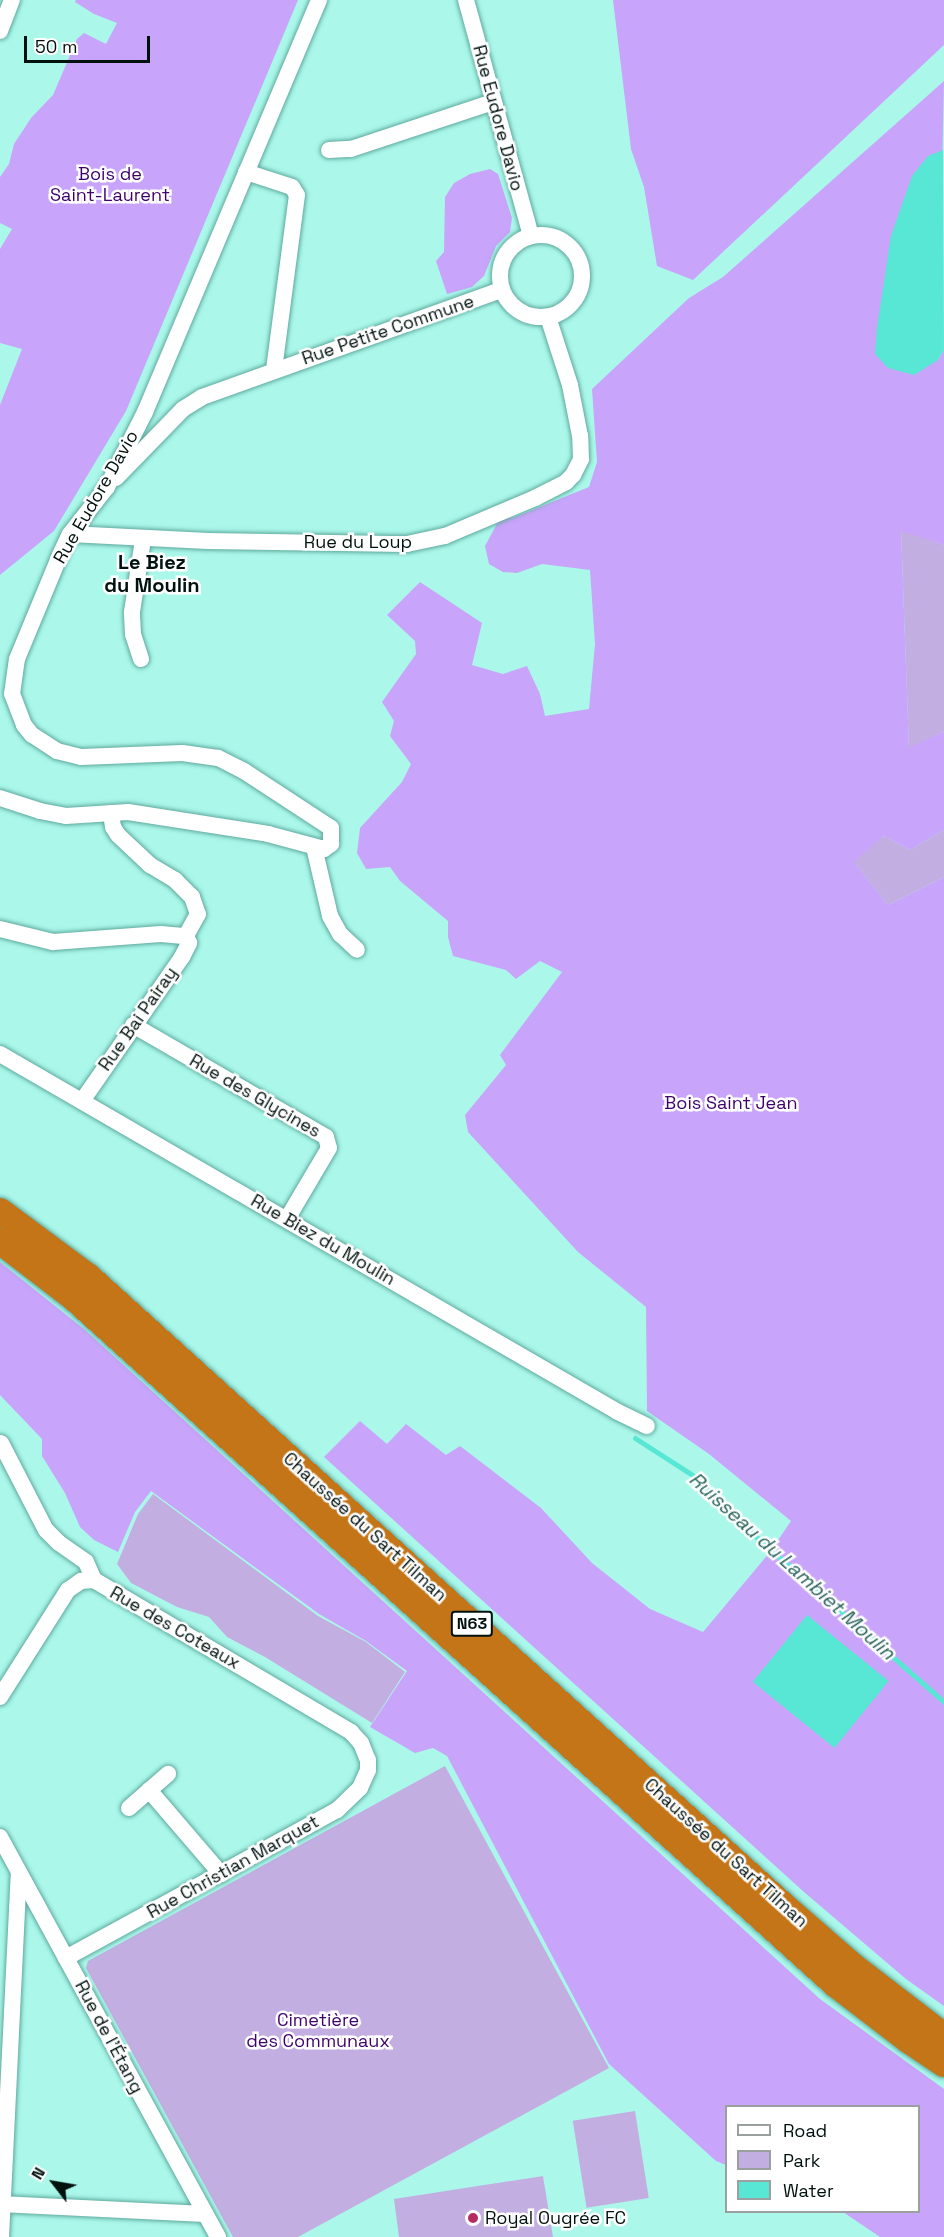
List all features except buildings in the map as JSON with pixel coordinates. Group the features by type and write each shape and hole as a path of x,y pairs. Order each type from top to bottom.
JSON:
{"highway":[{"name":"Chaussée du Sart Tilman","path":"0,1211 89,1277 783,1905 853,1966 944,2036"},
{"name":"Chaussée du Sart Tilman","path":"0,1241 74,1298 835,1984 908,2040 944,2064"}],"street":[{"path":"0,31 12,0"},
{"name":"Rue Eudore Davio","path":"314,847 324,849 331,844 331,828 244,771 218,758 182,753 81,757 57,751 44,744 24,725 12,694 14,670 70,534 106,487 157,384 319,0"},
{"name":"Rue Eudore Davio","path":"466,0 531,236"},
{"path":"329,150 351,149 493,102"},
{"name":"Rue Petite Commune","path":"246,172 292,187 297,195 274,370"},
{"path":"531,236 550,237 568,245 576,255 581,268 580,288 571,305 548,317 525,315 514,309 501,290 499,276 501,263 508,251 518,242 531,236"},
{"name":"Rue Petite Commune","path":"106,487 183,409 216,390 501,290"},
{"name":"Rue du Loup","path":"70,534 143,539 389,544 419,542 445,536 553,489 573,475 581,459 581,445 570,385 548,317"},
{"path":"141,659 133,634 132,612 143,539"},
{"path":"0,798 40,811 66,816 138,814 268,834 314,847 330,916 340,934 357,950"},
{"name":"Rue Bai Pairay","path":"82,1101 182,957 189,943 186,936 198,914 192,897 175,880 150,865 118,835 113,827 111,813"},
{"path":"0,929 53,942 161,934 186,936"},
{"name":"Rue des Glycines","path":"134,1025 326,1137 329,1148 287,1219"},
{"name":"Rue Biez du Moulin","path":"0,1054 618,1412 647,1426"},
{"name":"Rue des Coteaux","path":"1,1443 46,1530 55,1540 86,1562 94,1580 351,1732 365,1751"},
{"path":"0,1697 68,1590 81,1581 94,1580"},
{"name":"Rue Christian Marquet","path":"66,1958 344,1805 365,1779 368,1770 365,1751"},
{"path":"129,1808 168,1773"},
{"path":"149,1790 220,1875"},
{"name":"Rue de l'Étang","path":"0,1837 218,2237"},
{"path":"1,2237 19,1872"},
{"path":"1,2204 205,2214"}],"green space":[{"name":"Bois de Saint-Laurent","path":"76,0 298,0 126,411 54,531 0,575 0,405 22,349 0,343 0,249 12,229 0,223 0,177 9,164 14,144 31,118 53,95 77,39 84,33 106,44 117,23 94,14 75,2"},
{"path":"613,0 944,0 944,45 693,280 657,266 644,187 631,149"},
{"name":"Bois Saint Jean","path":"944,81 938,360 944,350 944,545 901,531 909,748 944,731 944,830 910,850 884,836 854,862 888,905 944,877 944,2006 906,1979 804,1892 324,1457 360,1421 387,1444 406,1424 446,1455 460,1446 541,1508 592,1563 650,1609 703,1632 770,1552 791,1521 709,1454 647,1411 646,1307 578,1252 468,1132 465,1115 506,1065 500,1055 562,972 540,961 516,979 506,970 453,956 448,937 448,921 400,881 390,867 366,869 357,853 360,828 402,782 411,764 390,736 394,721 382,702 416,654 415,641 387,615 420,582 482,623 472,665 503,674 527,666 540,694 545,716 589,709 595,644 590,570 542,564 517,573 503,572 489,564 485,546 499,520 515,517 589,487 597,462 592,389 689,298 723,277"},
{"path":"490,169 498,174 512,218 510,232 496,246 484,276 472,287 447,294 436,261 444,252 445,197 454,183 470,174"},
{"path":"901,530 944,545 944,731 909,749"},
{"path":"944,830 944,877 888,905 853,861 884,836 910,850"},
{"path":"0,1262 84,1329 820,1999 944,2089 944,2237 880,2237 844,2213 920,2213 920,2105 725,2105 725,2165 716,2161 609,2064 447,1756 433,1748 415,1753 370,1727 407,1671 366,1641 319,1614 151,1491 135,1512 118,1552 94,1540 80,1527 65,1493 42,1456 42,1439 0,1395"},
{"path":"153,1494 318,1616 366,1642 405,1672 372,1723 265,1657 227,1637 209,1617 177,1607 131,1583 117,1564 138,1514"},
{"name":"Cimetière des Communaux","path":"445,1766 609,2068 298,2237 233,2237 86,1968 88,1961"},
{"path":"635,2111 649,2198 587,2208 573,2121"},
{"name":"Royal Ougrée FC","path":"543,2176 553,2237 399,2237 394,2199"}],"water":[{"path":"943,150 944,350 938,360 914,375 888,368 875,354 877,328 891,236 912,176 928,156"},
{"path":"807,1615 889,1681 834,1748 753,1682"}],"waterway":[{"name":"Ruisseau du Lambiet Moulin","path":"635,1438 694,1476 754,1535 944,1702"}],"place":[{"name":"Royal Ougrée FC","path":"473,2218"}],"district":[{"name":"Le Biez du Moulin","path":"152,574"}]}
